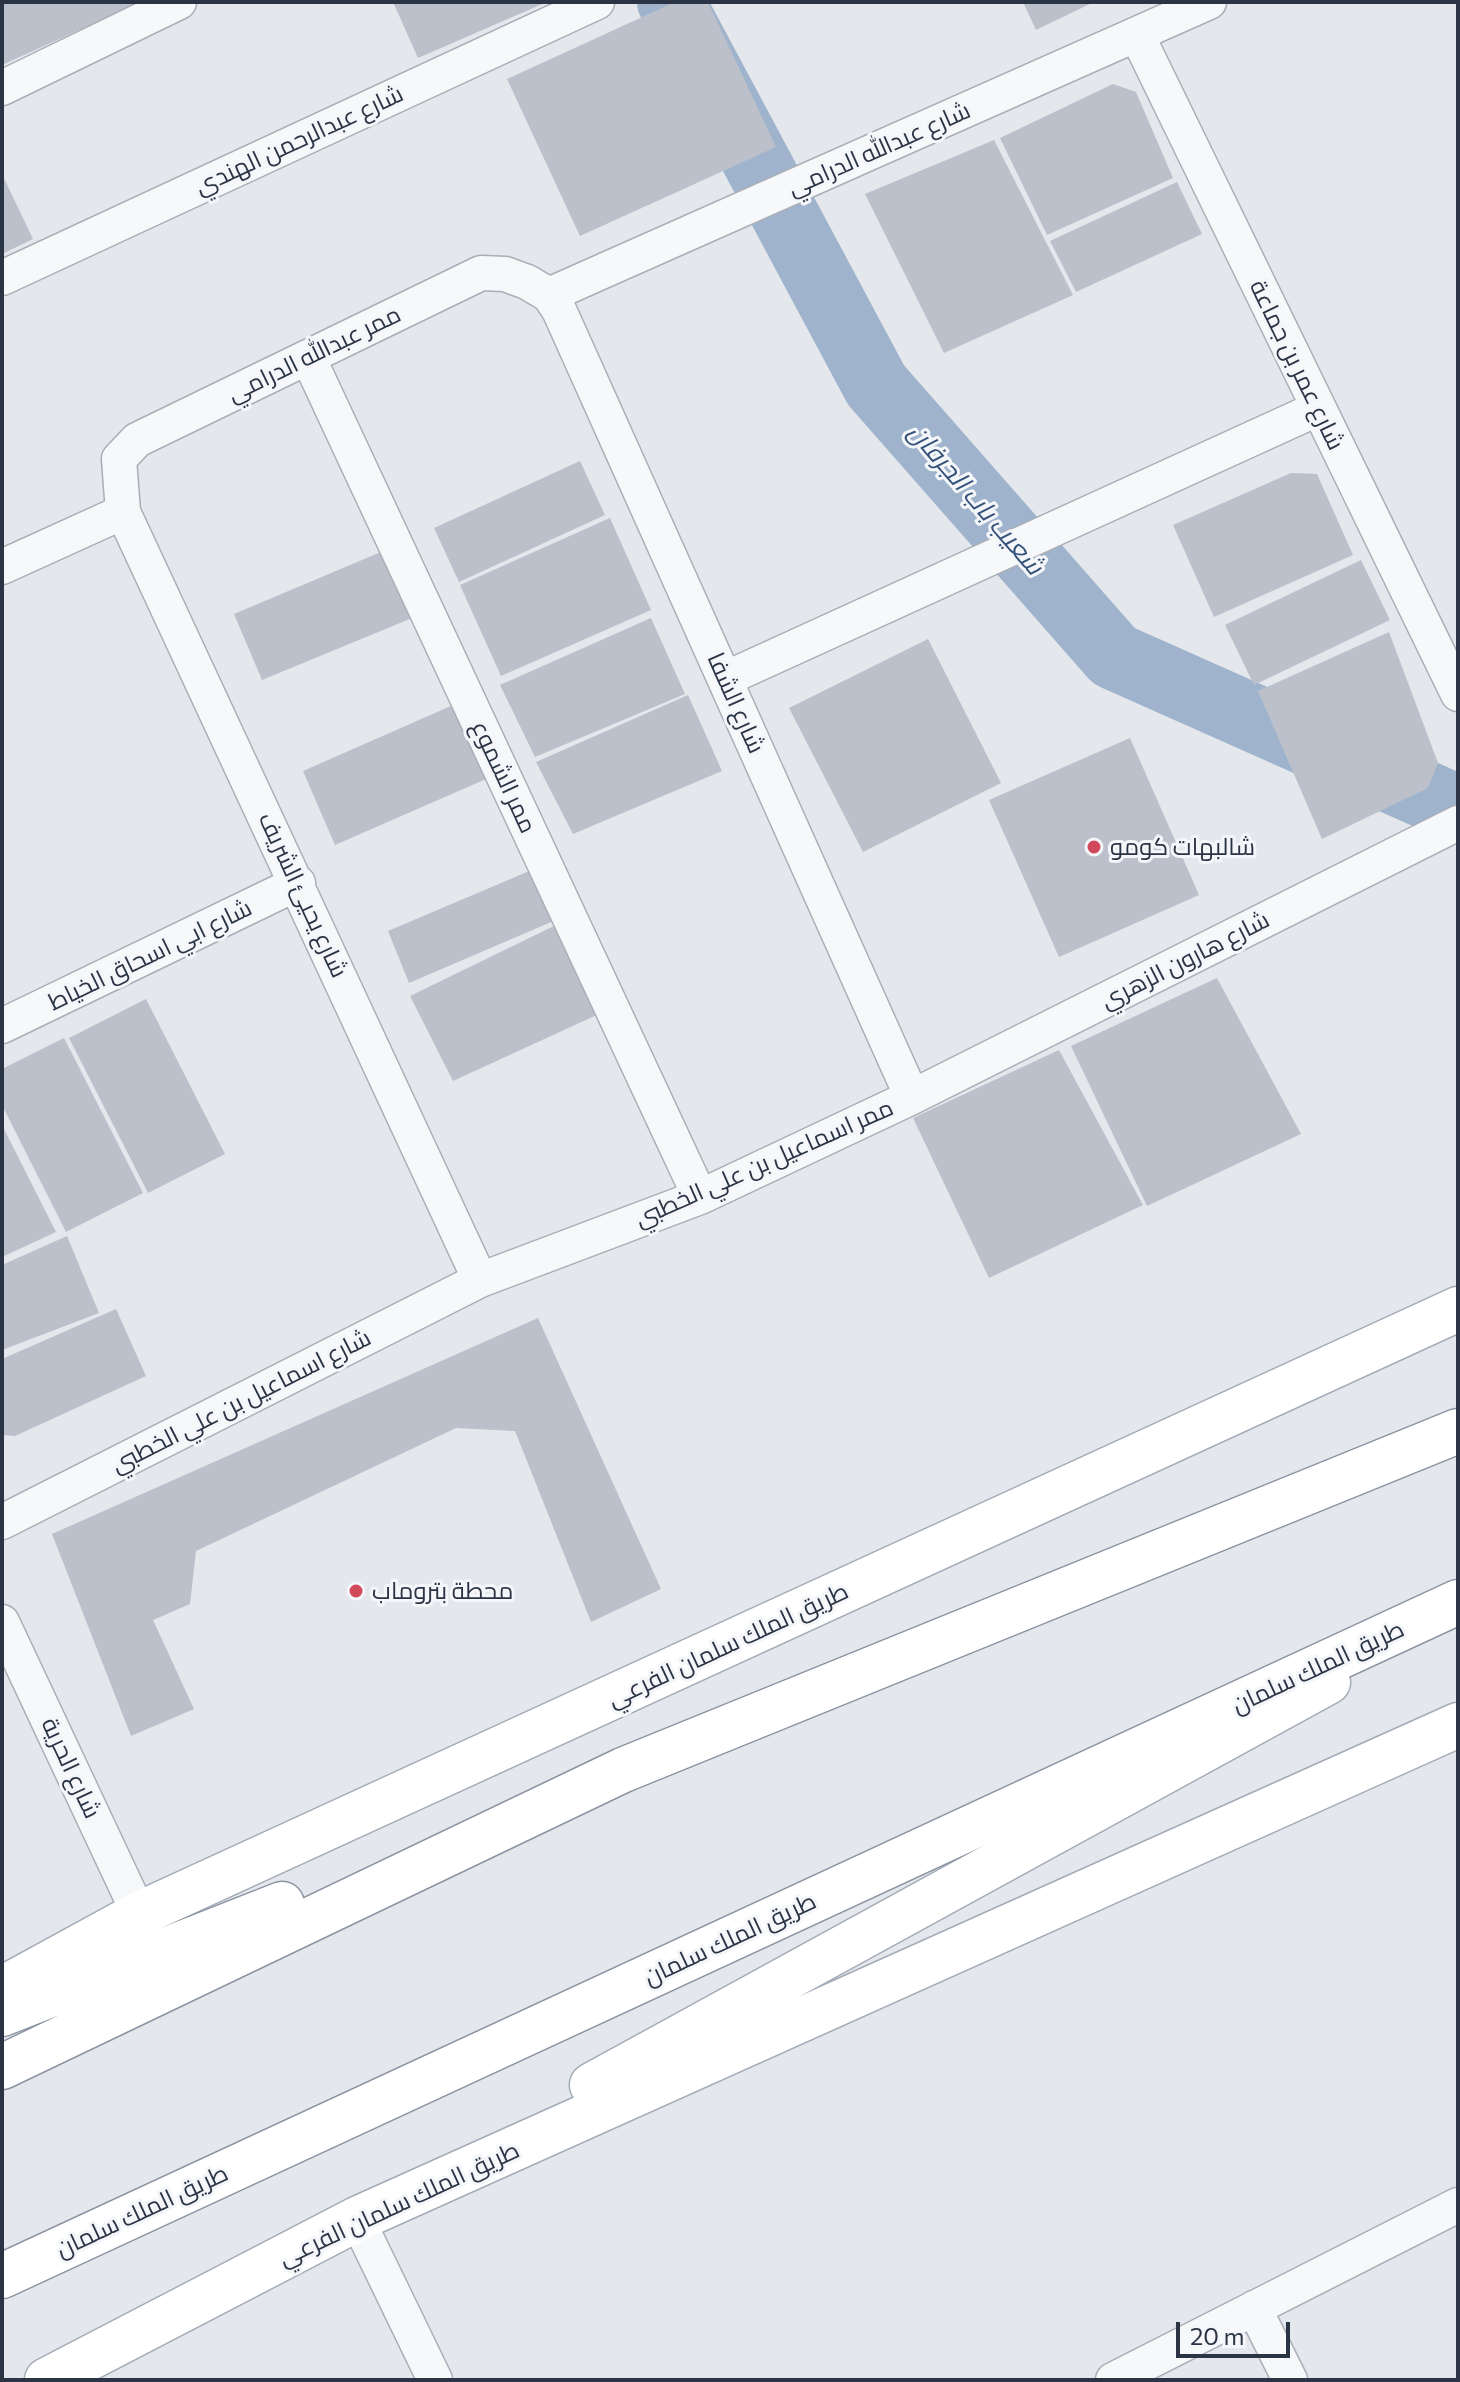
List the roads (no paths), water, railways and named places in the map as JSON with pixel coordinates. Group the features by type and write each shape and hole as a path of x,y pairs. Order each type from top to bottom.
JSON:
{"main road":[{"name":"طريق الملك سلمان الفرعي","path":"2,1989 139,1914 1458,1309"},
{"path":"2,2014 623,1770 1458,1431"},
{"name":"طريق الملك سلمان","path":"2,2276 1458,1602"},
{"path":"357,2219 581,2091 1458,1611"},
{"name":"طريق الملك سلمان الفرعي","path":"47,2380 357,2219 1458,1725"},
{"path":"2,2067 623,1770"}],"street":[{"path":"2,88 179,2"},
{"name":"شارع عبدالرحمن الهندي","path":"2,278 597,2"},
{"name":"شارع عبدالله الدرامي","path":"554,302 1209,2"},
{"name":"شارع عمر بن جماعة","path":"1137,35 1458,694"},
{"name":"ممر عبدالله الدرامي","path":"123,512 119,459 137,440 481,273 505,274 554,302"},
{"name":"شارع الشفا","path":"554,302 912,1097"},
{"name":"ممر الشموع","path":"308,357 700,1197"},
{"path":"725,679 1317,409"},
{"path":"2,567 123,512"},
{"name":"شارع يحيئ الشريف","path":"123,512 480,1280"},
{"name":"شارع هارون الزهري","path":"912,1097 1458,823"},
{"name":"شارع ابي اسحاق الخياط","path":"2,1026 298,883"},
{"name":"ممر اسماعيل بن علي الخطبي","path":"480,1280 700,1197 912,1097"},
{"name":"شارع اسماعيل بن علي الخطبي","path":"2,1522 480,1280"},
{"name":"شارع الحرية","path":"2,1622 139,1914"},
{"path":"1113,2380 1458,2205"},
{"path":"357,2219 435,2380"},
{"path":"1254,2308 1290,2380"}],"waterway":[{"name":"شعيب باب الجرفان","path":"671,2 876,385 1114,656 1458,809"}],"place":[{"name":"شالبهات كومو","path":"1094,847"},
{"name":"محطة بتروماب","path":"356,1591"}]}
